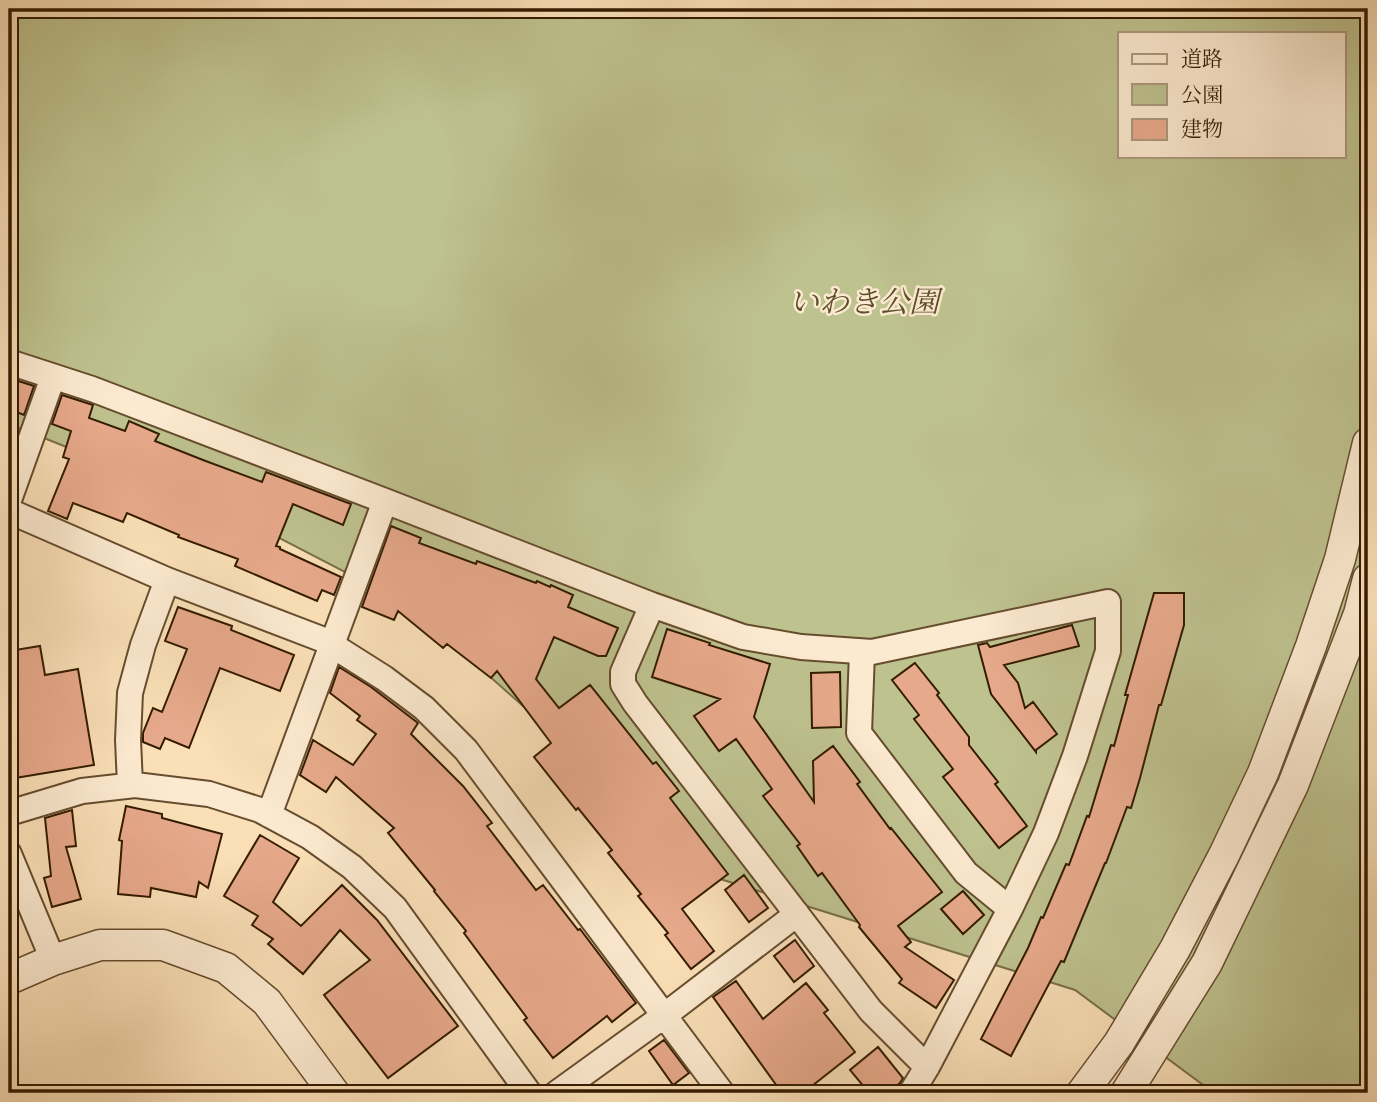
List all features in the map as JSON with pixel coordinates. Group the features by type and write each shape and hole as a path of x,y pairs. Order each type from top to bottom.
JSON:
{"street":[{"path":"9,362 104,394 652,605 743,636 802,647 872,652 1108,602 1108,651 1079,743 1046,832 1010,909 912,1093"},
{"path":"9,500 53,377"},
{"path":"1082,1093 1119,1044 1175,948 1263,773 1311,646 1340,559 1368,443"},
{"path":"269,815 385,500"},
{"path":"9,511 167,580 331,644 424,708 466,750 722,1093"},
{"path":"1126,1093 1206,963 1293,786 1359,614 1368,579"},
{"path":"130,785 130,693 143,645 167,580"},
{"path":"652,605 623,672 622,684 871,1011 927,1067"},
{"path":"862,652 859,733 966,873 1010,909"},
{"path":"9,813 82,791 130,785 209,794 260,810 310,837 352,867 395,908 529,1093"},
{"path":"9,855 53,960"},
{"path":"557,1093 797,914"},
{"path":"9,979 53,960 100,946 163,945 226,968 267,1002 334,1093"}],"green space":[{"name":"いわき公園","path":"9,9 1368,9 1368,1093 1214,1093 1075,990 717,878 409,605 231,513 9,424"}],"building":[{"path":"9,378 34,386 24,415 9,409"},
{"path":"62,395 93,405 89,418 125,431 129,421 159,434 155,441 203,460 262,482 266,472 351,504 343,525 293,504 276,546 341,577 334,595 322,590 317,601 235,566 238,559 178,537 179,535 127,513 123,522 73,503 67,519 48,511 69,459 63,457 71,431 52,424"},
{"path":"391,526 421,538 419,543 476,564 477,561 536,583 537,581 550,587 551,585 573,595 568,607 618,628 606,656 598,656 554,637 536,679 559,708 590,685 653,764 656,762 679,791 670,798 728,874 682,909 714,951 691,969 665,935 668,933 638,896 641,894 608,853 612,850 534,757 551,743 497,671 491,678 447,644 443,648 398,611 394,620 362,607"},
{"path":"1154,593 1184,593 1184,625 1131,808 1127,807 1064,962 1061,961 1011,1056 981,1039 1041,917 1043,918 1066,864 1069,865 1087,816 1089,817 1111,745 1114,746 1128,695 1125,695"},
{"path":"178,607 232,626 231,630 294,655 280,691 220,668 189,748 165,738 160,749 143,742 143,733 153,708 162,712 187,649 165,641"},
{"path":"1072,625 1079,646 1004,665 1018,683 1025,708 1033,702 1057,734 1036,752 991,694 978,645 987,643 990,647"},
{"path":"667,629 770,664 754,717 814,802 813,761 833,746 890,829 942,892 898,926 911,942 905,947 954,980 936,1008 899,983 902,979 859,927 822,873 818,876 797,846 800,844 763,796 772,789 736,739 719,751 694,716 720,699 652,677"},
{"path":"40,646 45,675 78,669 94,765 9,779 9,651"},
{"path":"915,663 939,693 937,695 969,737 969,745 1027,826 999,848 943,777 953,769 914,719 919,715 892,680"},
{"path":"339,667 371,687 418,723 411,734 463,786 492,823 487,826 536,890 543,885 636,1003 612,1022 607,1016 553,1058 464,933 466,931 388,833 394,828 336,777 326,792 300,775 313,740 353,765 376,734 357,720 360,716 330,693"},
{"path":"840,672 841,727 812,728 811,673"},
{"path":"126,806 162,814 162,818 222,834 208,888 199,882 196,897 151,888 150,897 118,894 122,841 119,840"},
{"path":"72,810 76,846 66,847 81,899 52,907 44,878 51,876 45,818"},
{"path":"260,835 299,858 273,902 301,926 342,885 377,920 458,1026 388,1078 324,995 370,960 340,930 303,974 268,944 273,939 252,925 258,916 224,896"},
{"path":"744,875 768,908 749,922 725,890"},
{"path":"963,891 984,915 963,934 941,909"},
{"path":"795,940 814,966 794,982 774,956"},
{"path":"736,981 763,1019 806,983 828,1010 824,1013 855,1052 803,1093 782,1093 713,997"},
{"path":"664,1040 689,1073 673,1085 649,1051"},
{"path":"878,1047 903,1078 887,1093 869,1093 850,1070"}]}
